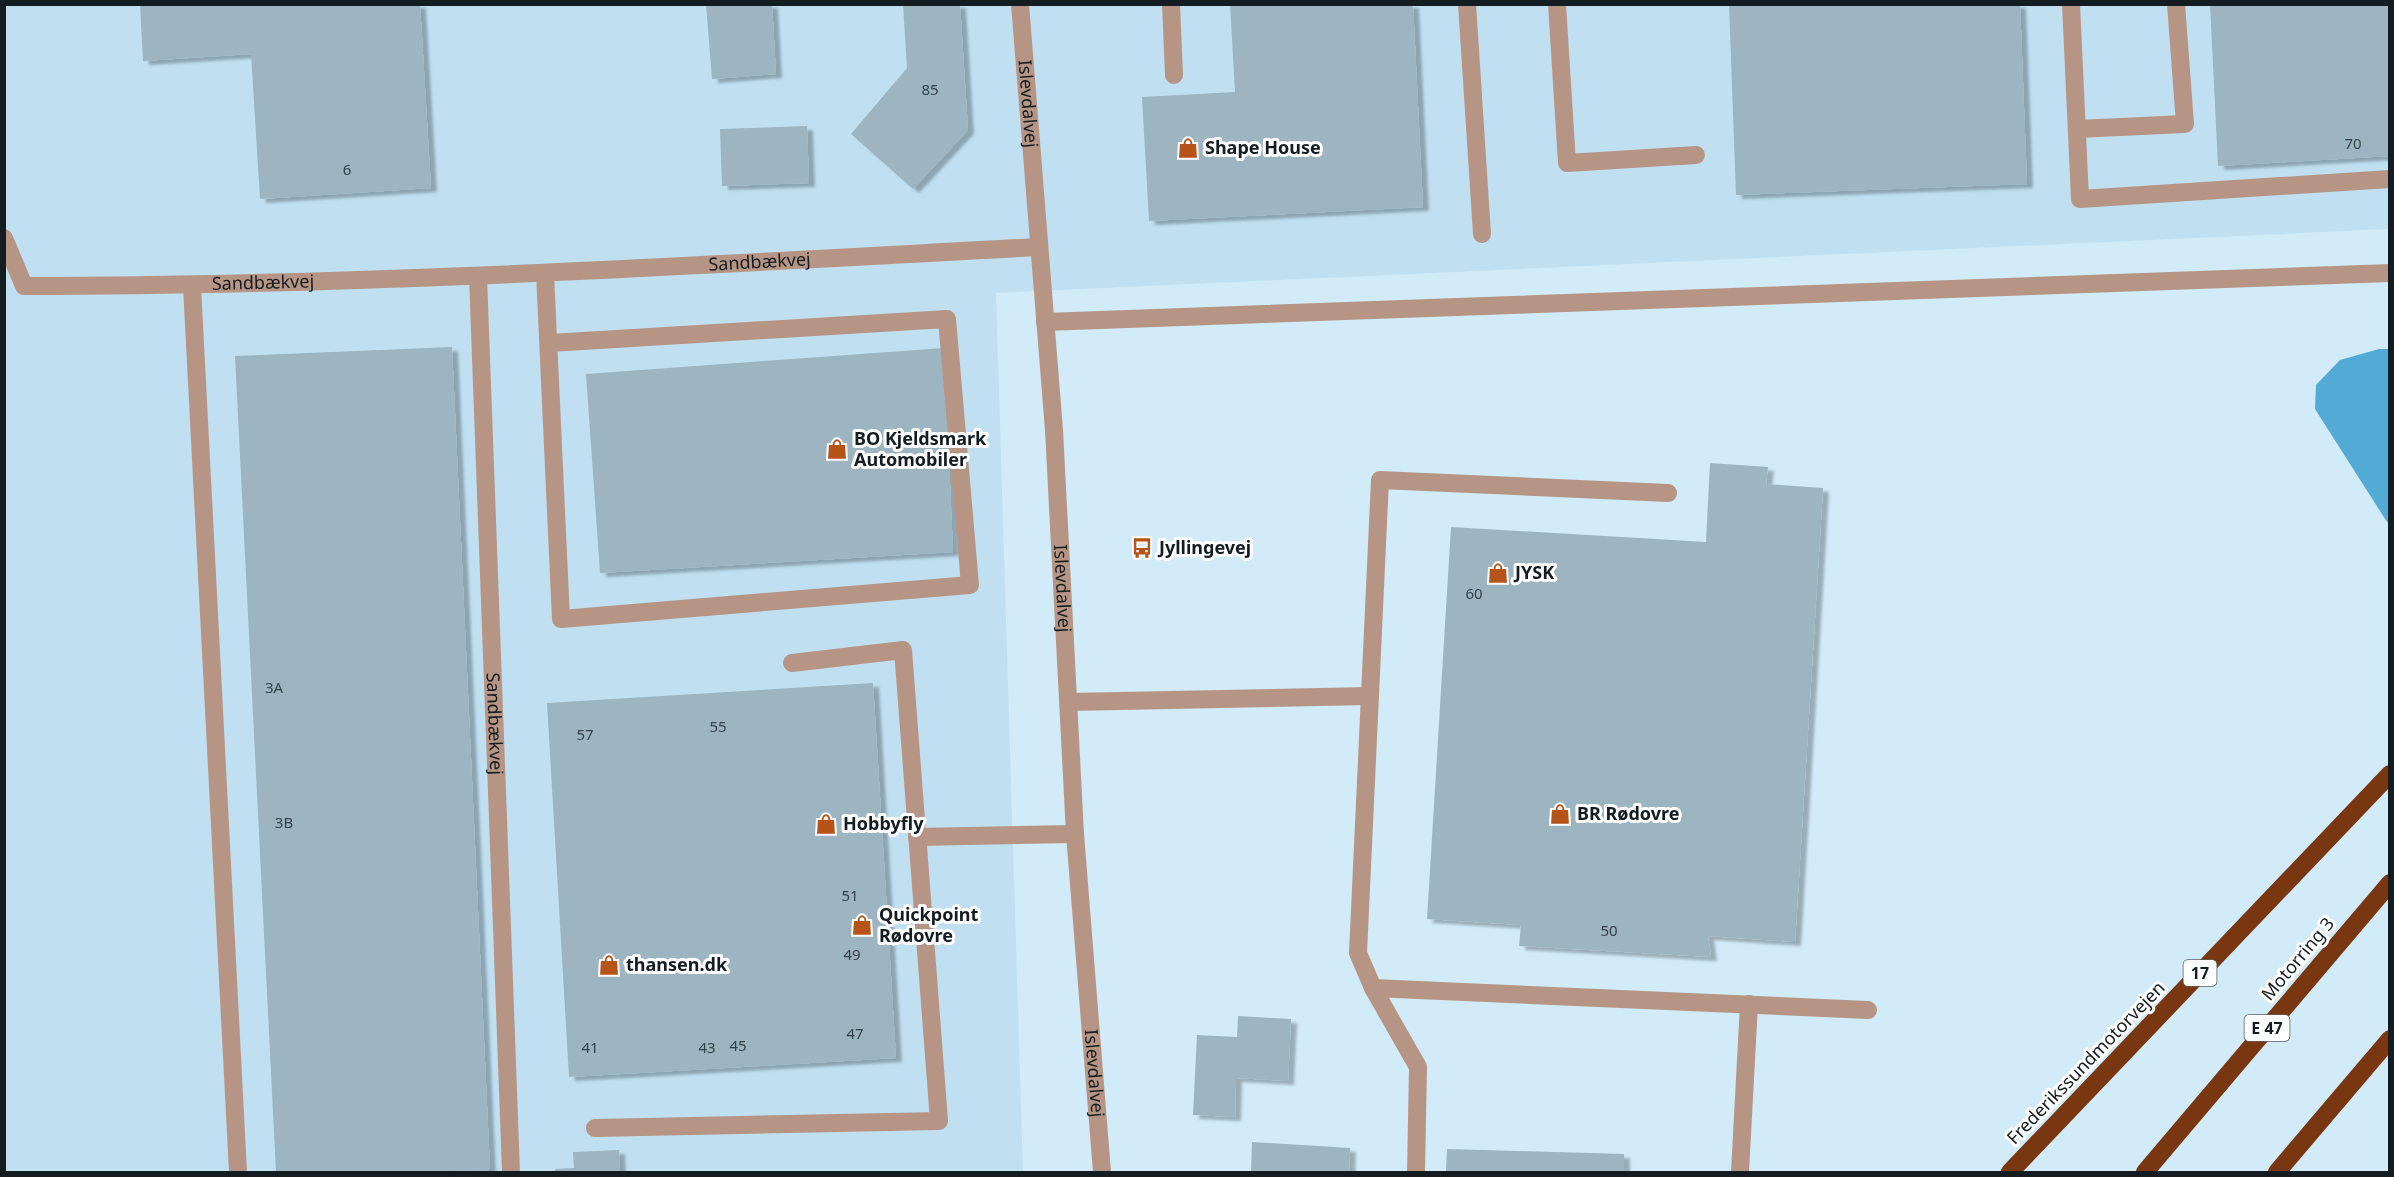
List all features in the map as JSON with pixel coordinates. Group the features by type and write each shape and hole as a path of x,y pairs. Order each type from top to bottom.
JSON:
{"highway":[{"name":"Frederikssundmotorvejen","path":"2010,1173 2390,774"},
{"name":"Motorring 3","path":"2145,1173 2390,883"},
{"path":"2277,1173 2390,1039"}],"street":[{"name":"Islevdalvej","path":"1020,4 1054,430 1075,834 1101,1173"},
{"path":"1171,4 1174,75"},
{"path":"1467,4 1482,234"},
{"path":"1557,4 1567,163 1696,156"},
{"path":"2071,4 2080,199 2390,179"},
{"path":"2077,129 2185,124 2176,4"},
{"name":"Sandbækvej","path":"4,238 24,286 192,286 478,276 1039,247"},
{"path":"545,273 561,619 970,585 947,319 550,343"},
{"path":"1045,322 2390,273"},
{"name":"Sandbækvej","path":"478,276 511,1173"},
{"name":"Sandbækvej","path":"192,286 238,1173"},
{"path":"1416,1173 1418,1067 1373,988 1358,953 1380,480 1668,493"},
{"path":"595,1128 939,1120 903,650 792,663"},
{"path":"1069,702 1370,696"},
{"path":"917,837 1075,834"},
{"path":"1373,988 1868,1010"},
{"path":"1740,1173 1749,1004"}],"shaded area":[{"path":"5,5 2389,5 2389,229 996,293 1023,1172 5,1172"}],"water":[{"path":"2379,349 2389,349 2389,523 2315,409 2316,385 2340,360"}],"building":[{"path":"140,4 420,4 431,188 260,199 251,54 143,61"},
{"path":"706,4 772,4 776,74 712,79"},
{"path":"903,4 960,4 968,130 913,189 851,134 907,68"},
{"path":"1230,4 1413,4 1423,207 1149,221 1142,97 1235,92"},
{"path":"1729,4 2020,4 2027,184 1736,195"},
{"path":"2210,4 2390,4 2390,156 2218,166"},
{"path":"807,126 809,183 722,186 720,129"},
{"path":"452,347 490,1170 276,1172 235,356"},
{"path":"944,348 953,552 600,573 586,374"},
{"path":"1710,463 1768,467 1766,484 1823,488 1795,942 1708,936 1711,957 1519,946 1521,925 1427,919 1451,527 1706,542"},
{"path":"873,683 896,1058 569,1077 547,703"},
{"path":"1238,1016 1291,1019 1288,1081 1236,1078 1235,1117 1193,1115 1197,1035 1237,1037"},
{"path":"1252,1142 1350,1148 1349,1172 1251,1172"},
{"path":"1447,1149 1624,1154 1624,1172 1446,1172"},
{"path":"619,1150 620,1172 555,1172 555,1169 574,1168 573,1152"}],"place":[{"name":"Shape House","path":"1188,148"},
{"name":"BO Kjeldsmark Automobiler","path":"837,449"},
{"name":"Jyllingevej","path":"1142,548"},
{"name":"JYSK","path":"1498,573"},
{"name":"BR Rødovre","path":"1560,814"},
{"name":"Hobbyfly","path":"826,824"},
{"name":"Quickpoint Rødovre","path":"862,925"},
{"name":"thansen.dk","path":"609,965"}]}
